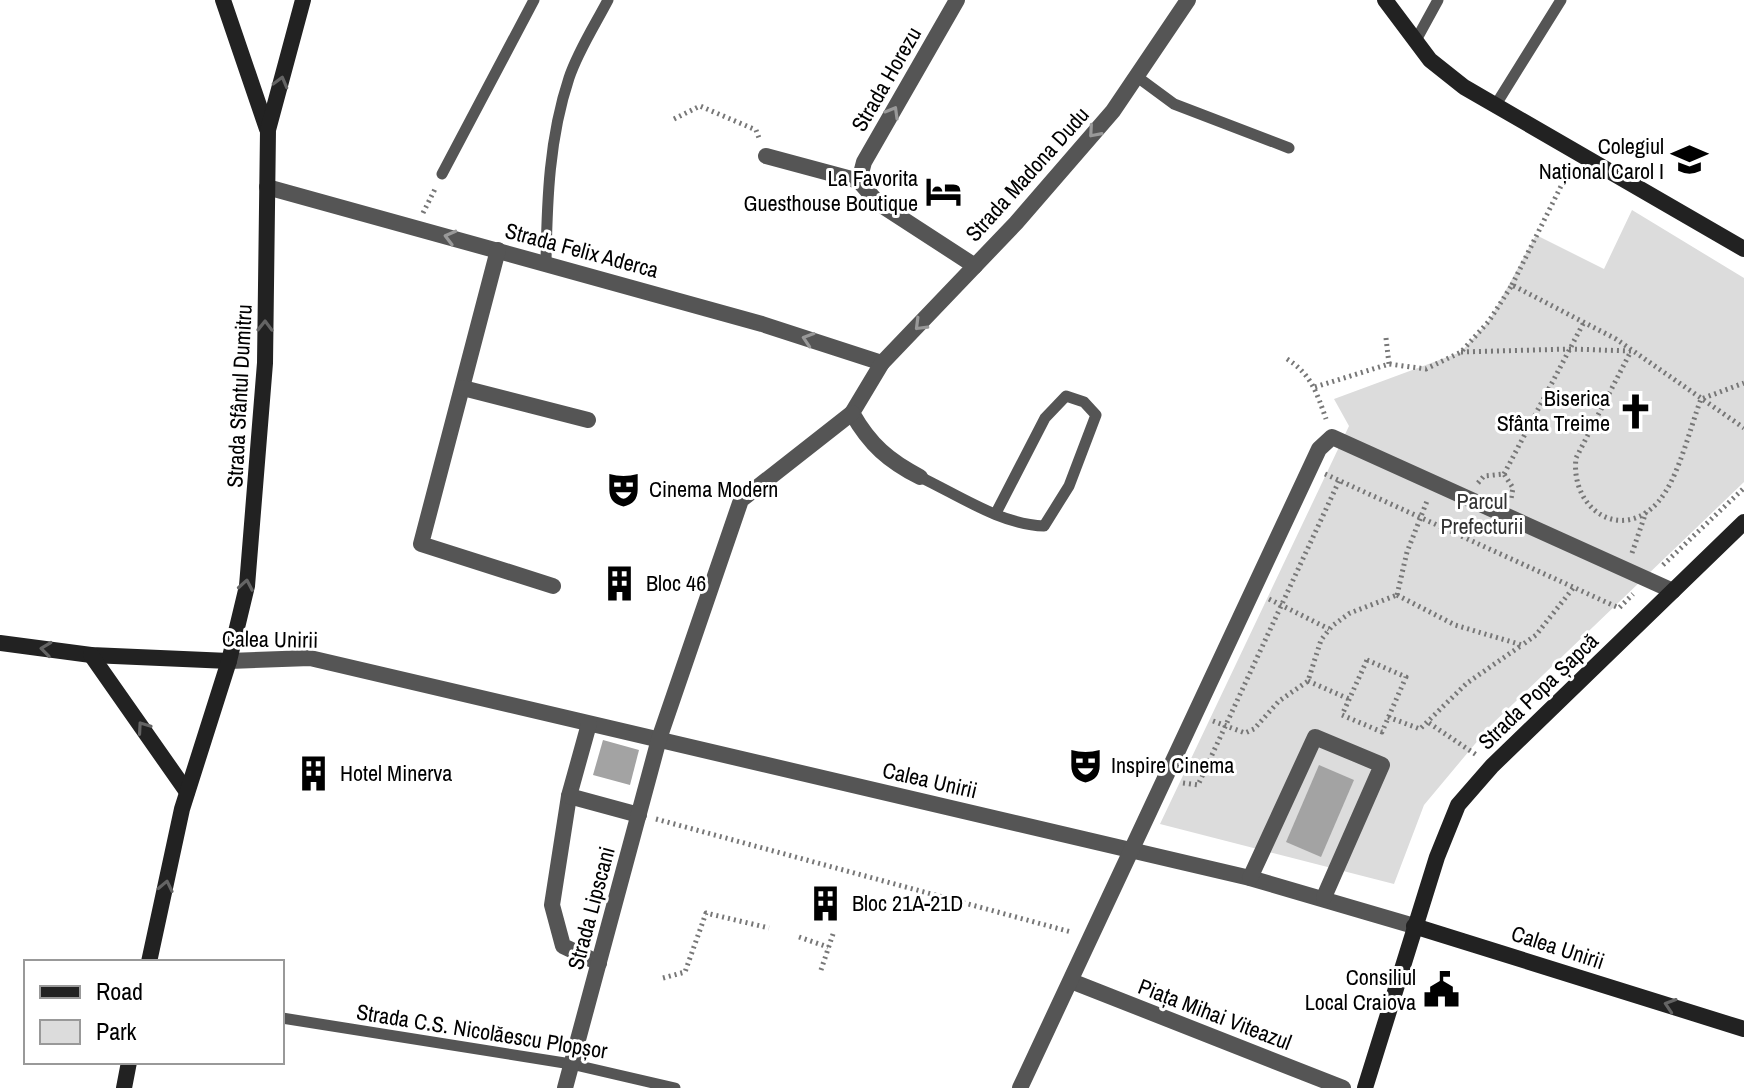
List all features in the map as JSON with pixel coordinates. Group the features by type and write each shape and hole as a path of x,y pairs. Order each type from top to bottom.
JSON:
{"street":[{"name":"Strada Sfântul Dumitru","path":"223,0 268,130"},
{"name":"Strada Sfântul Dumitru","path":"149,960 187,792 229,661 247,586 265,363 268,130 303,0"},
{"name":"Strada Horezu","path":"859,181 864,162 957,0"},
{"name":"Strada Madona Dudu","path":"852,413 882,363 975,266 1113,111 1188,0"},
{"path":"1385,0 1415,42 1445,73 1495,106 1744,249"},
{"path":"766,156 859,181 878,203 975,266"},
{"name":"Strada Felix Aderca","path":"267,187 762,324 882,363"},
{"path":"498,250 421,544 553,586"},
{"path":"463,388 588,420"},
{"path":"852,413 866,438 888,461 920,477"},
{"name":"Strada Lipscani","path":"565,1088 659,739 741,500 852,413"},
{"path":"1020,1088 1310,467 1319,449 1332,437 1673,591"},
{"name":"Strada Popa Șapcă","path":"1365,1088 1414,926 1458,805 1492,766 1744,522"},
{"name":"Calea Unirii","path":"0,643 91,655 229,661 310,658 1324,897 1744,1029"},
{"path":"91,655 187,792"},
{"path":"589,724 569,796 552,905 563,946 599,963"},
{"path":"1250,878 1315,737 1382,765 1324,897"},
{"path":"569,796 639,815"},
{"name":"Piața Mihai Viteazul","path":"1071,981 1343,1088"},
{"path":"124,1088 129,1064"}],"lane":[{"path":"442,174 534,0"},
{"path":"546,263 548,185 555,131 570,76 608,0"},
{"path":"1415,42 1438,0"},
{"path":"1495,106 1561,0"},
{"path":"1136,76 1174,104 1289,148"},
{"path":"920,477 996,513 1023,525 1044,526 1069,486 1096,415 1084,402 1066,396 1045,418 996,513"},
{"name":"Strada C.S. Nicolăescu Plopșor","path":"284,1018 571,1064 675,1088"}],"path":[{"path":"674,119 700,106 756,130 766,156"},
{"path":"1315,387 1389,364 1426,369 1461,352 1489,321 1512,285 1578,154"},
{"path":"416,228 442,174"},
{"path":"1512,285 1616,339 1744,428"},
{"path":"1504,474 1584,322"},
{"path":"1386,338 1389,364"},
{"path":"1461,352 1631,351"},
{"path":"1631,351 1576,458 1574,476 1577,489 1595,513 1620,519 1646,512"},
{"path":"1287,359 1303,369 1315,387 1332,437"},
{"path":"1626,569 1646,512 1665,492 1701,399 1744,383"},
{"path":"1310,467 1619,608 1744,488"},
{"path":"1165,775 1194,787 1198,785 1339,481"},
{"path":"1397,595 1420,517 1436,483"},
{"path":"1388,717 1420,729 1429,723 1467,683 1536,635 1574,587"},
{"path":"1252,591 1329,629"},
{"path":"1194,713 1245,733 1254,729 1279,701 1308,681 1321,640 1329,629 1350,613 1397,595 1455,625 1522,645"},
{"path":"1367,660 1406,677 1382,732 1342,715 1349,699 1367,660"},
{"path":"1308,681 1349,699"},
{"path":"1429,723 1492,766"},
{"path":"639,815 1091,937"},
{"path":"663,978 685,972 706,913 769,928"},
{"path":"821,970 834,931"},
{"path":"799,937 828,947"}],"green space":[{"name":"Parcul Prefecturii","path":"1632,210 1744,278 1744,482 1490,726 1424,805 1394,884 1160,824 1349,426 1334,399 1461,352 1489,321 1536,235 1604,269"}],"shaded area":[{"path":"603,740 639,750 630,785 593,775"},
{"path":"1319,765 1354,780 1321,857 1286,842"}],"place":[{"name":"Colegiul Național Carol I","path":"1690,159"},
{"name":"La Favorita Guesthouse Boutique","path":"944,191"},
{"name":"Biserica Sfânta Treime","path":"1636,411"},
{"name":"Cinema Modern","path":"623,489"},
{"name":"Bloc 46","path":"620,583"},
{"name":"Inspire Cinema","path":"1085,765"},
{"name":"Hotel Minerva","path":"314,773"},
{"name":"Bloc 21A-21D","path":"826,903"},
{"name":"Consiliul Local Craiova","path":"1442,990"}]}
